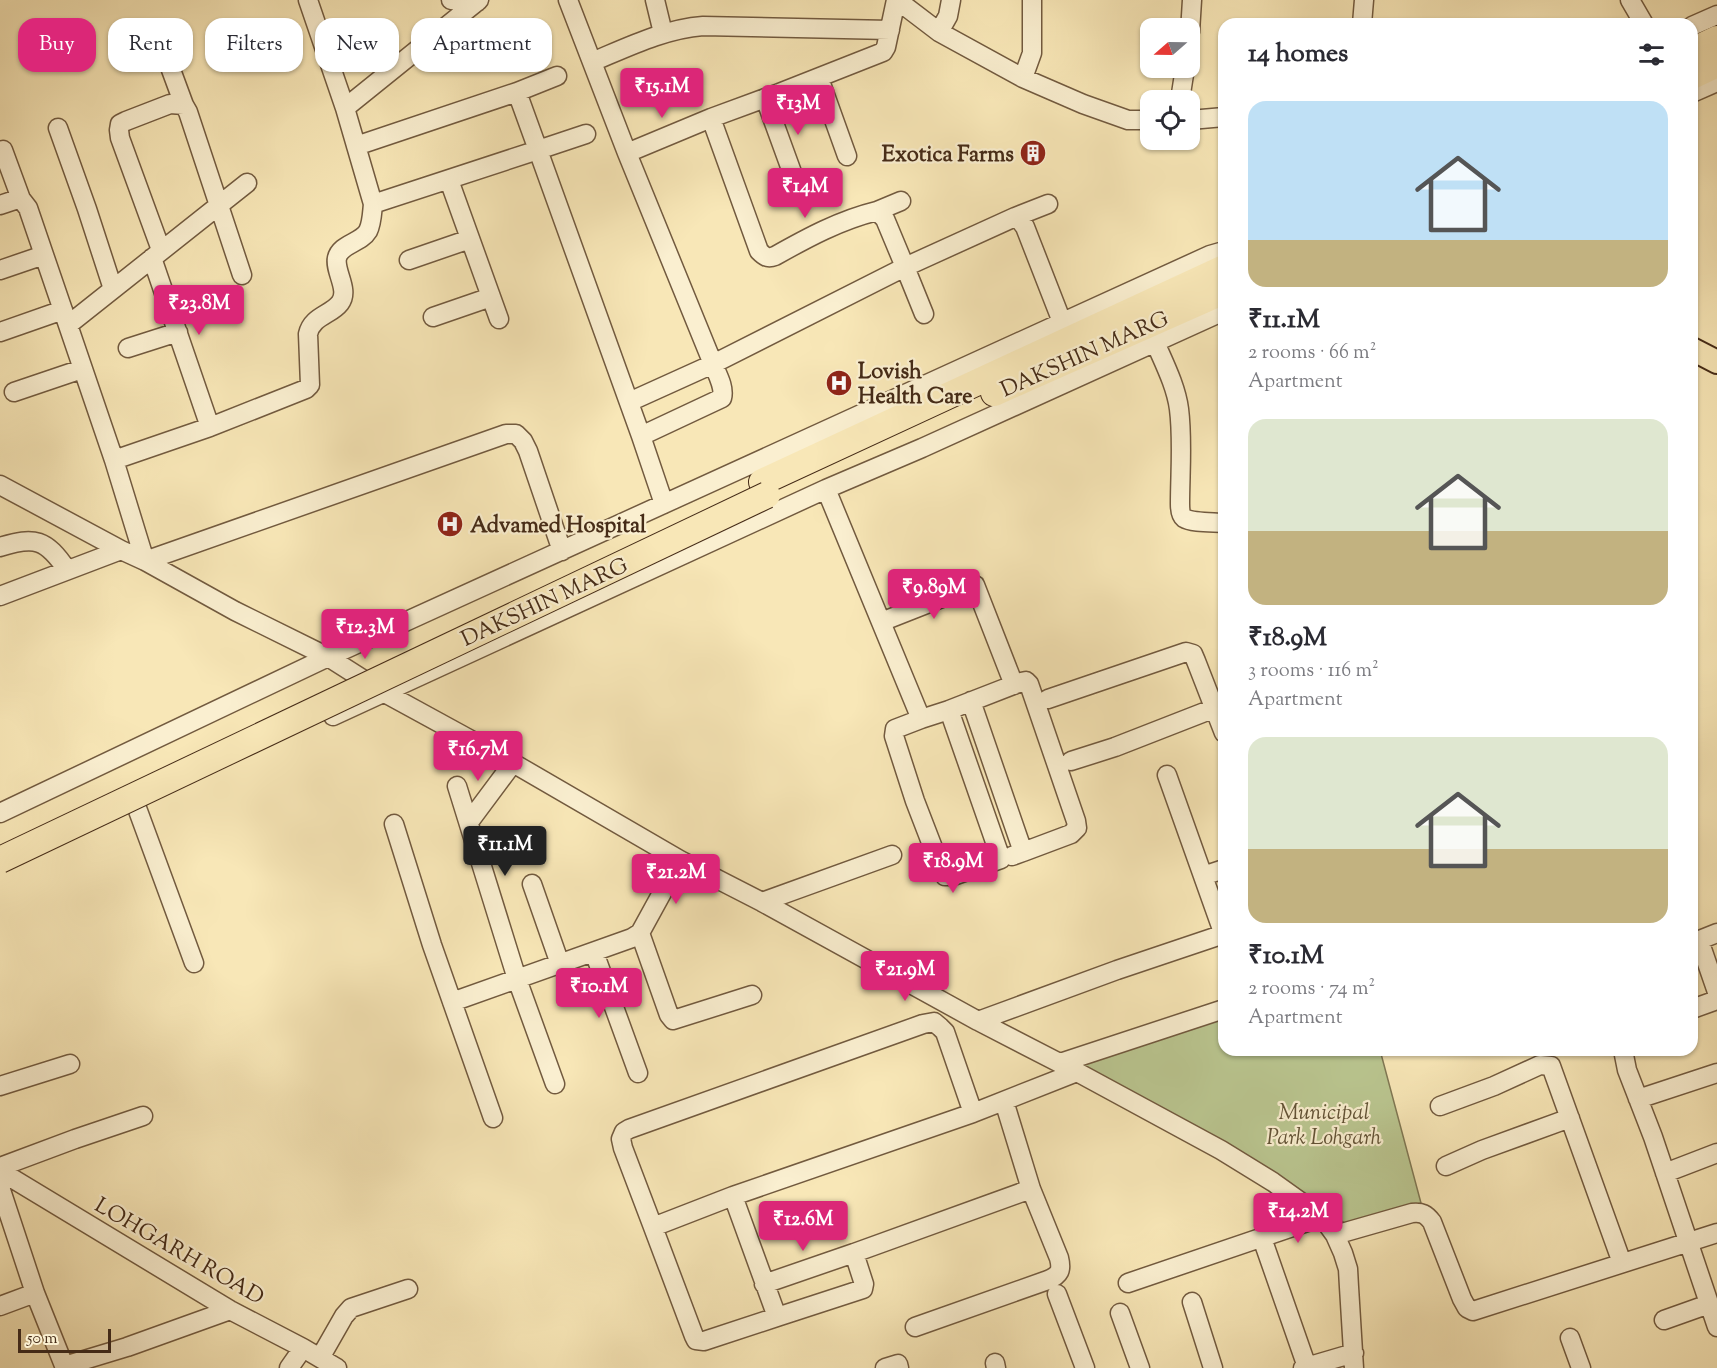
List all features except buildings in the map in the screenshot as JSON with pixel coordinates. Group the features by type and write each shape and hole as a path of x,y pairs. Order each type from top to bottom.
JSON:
{"highway":[{"path":"1698,48 1717,39"},
{"path":"1698,73 1717,64"},
{"path":"0,842 764,489 1218,271"},
{"name":"DAKSHIN MARG","path":"0,860 764,489 1218,294"}],"main road":[{"path":"1698,352 1717,362"}],"street":[{"path":"114,460 210,427 306,389 310,385 309,328 339,305 342,300 337,256 339,251 361,239 368,231 372,220 373,204 345,108 308,0"},
{"path":"451,0 478,1"},
{"path":"568,0 722,389 722,398 641,436"},
{"path":"654,0 663,33"},
{"path":"627,153 883,52 896,0 939,32 1023,78 1083,104 1128,120 1140,120"},
{"path":"939,32 948,16 951,0"},
{"path":"1023,78 1032,52 1032,0"},
{"path":"1191,18 1192,0"},
{"path":"1362,18 1364,0"},
{"path":"1630,0 1640,18"},
{"path":"345,108 478,1"},
{"path":"1698,23 1717,15"},
{"path":"592,62 663,33 688,27 890,30"},
{"path":"172,72 242,275"},
{"path":"356,146 517,92 557,76"},
{"path":"819,78 847,156"},
{"path":"1698,90 1717,82"},
{"path":"517,92 664,504"},
{"path":"765,98 797,186"},
{"path":"184,105 170,104 120,124 119,130 178,332 210,427"},
{"path":"711,118 759,251 764,256 770,258 775,256 815,234 901,201"},
{"path":"1200,119 1218,118"},
{"path":"58,128 114,289"},
{"path":"373,204 586,134"},
{"path":"3,150 21,199 28,208 114,460 145,561"},
{"path":"448,180 499,319"},
{"path":"0,332 65,317 114,289 247,183"},
{"path":"0,205 21,199"},
{"path":"629,402 713,364 905,267 1048,204"},
{"path":"877,212 885,219 924,314"},
{"path":"1015,218 1019,219 1025,227 1062,322"},
{"path":"409,260 470,238"},
{"name":"DAKSHIN MARG","path":"0,813 328,657 1218,253"},
{"path":"0,270 44,255"},
{"path":"434,317 491,297"},
{"path":"0,872 383,692 826,489 1218,314"},
{"path":"128,348 178,332"},
{"path":"1155,342 1179,408 1181,513 1185,518 1194,521 1218,523"},
{"path":"14,392 82,369"},
{"path":"145,561 506,434 516,434 528,451 562,551"},
{"path":"0,485 235,611 328,657 383,692 513,763 680,860 1221,1150 1273,1182 1322,1217 1335,1235 1348,1269 1354,1360 1305,1367 1262,1238"},
{"path":"826,489 921,719"},
{"path":"0,548 20,541 38,543 49,547 67,570"},
{"path":"0,596 121,550"},
{"path":"881,622 975,585 1014,685"},
{"path":"1048,699 1186,651 1193,654 1196,660 1218,716"},
{"path":"1026,681 1029,684 1077,828 1071,834 1023,852 953,876 945,876 915,801 894,736 895,729 971,701 1026,681"},
{"path":"971,701 1023,852"},
{"path":"1071,761 1115,747 1215,708"},
{"path":"949,710 1001,859"},
{"path":"469,822 513,763"},
{"path":"1167,775 1218,917"},
{"path":"457,786 517,980 555,1084"},
{"path":"137,808 194,963"},
{"path":"394,824 432,945 494,1118"},
{"path":"762,902 892,855"},
{"path":"452,1002 633,938 640,933 680,860"},
{"path":"1203,876 1218,871"},
{"path":"532,884 560,964"},
{"path":"640,933 669,1015 673,1020 752,995"},
{"path":"1698,941 1717,933"},
{"path":"978,1021 1218,936"},
{"path":"1698,949 1717,992"},
{"path":"594,952 638,1073"},
{"path":"1698,1007 1717,1000"},
{"path":"1060,1063 1218,1011"},
{"path":"854,1253 864,1284 863,1289 704,1341 696,1340 621,1138 624,1131 934,1022 945,1032 973,1113"},
{"path":"1624,1056 1627,1070 1665,1173 1717,1327"},
{"path":"0,1086 70,1064"},
{"path":"1440,1106 1494,1086 1540,1065 1551,1066 1622,1263"},
{"path":"653,1227 733,1196 973,1113 1077,1072"},
{"path":"1638,1099 1717,1073"},
{"path":"915,1327 1048,1280 1059,1272 1061,1266 1059,1258 1031,1189 1004,1101"},
{"path":"0,1169 75,1139 143,1116"},
{"path":"1446,1166 1482,1150 1570,1118"},
{"path":"1665,1173 1717,1153"},
{"name":"LOHGARH ROAD","path":"0,1169 230,1310 337,1368"},
{"path":"0,1187 35,1293 65,1367 230,1310"},
{"path":"764,1284 1031,1189"},
{"path":"733,1196 777,1317"},
{"path":"1335,1235 1412,1213 1426,1214 1432,1222 1462,1299 1467,1308 1473,1311 1717,1233"},
{"path":"1128,1283 1322,1217"},
{"path":"320,1358 351,1308 408,1289"},
{"path":"0,1306 35,1293"},
{"path":"1057,1294 1085,1368"},
{"path":"1192,1302 1213,1368"},
{"path":"1664,1320 1709,1304"},
{"path":"1120,1313 1140,1368"},
{"path":"1570,1338 1581,1368"},
{"path":"290,1368 303,1348"},
{"path":"885,1368 898,1364 899,1368"}],"green space":[{"name":"Municipal Park Lohgarh","path":"1218,1015 1218,1056 1382,1056 1421,1203 1346,1224 1204,1133 1078,1064"}],"place":[{"name":"Exotica Farms","path":"1033,153"},
{"name":"Lovish Health Care","path":"839,383"},
{"name":"Advamed Hospital","path":"450,524"}]}
